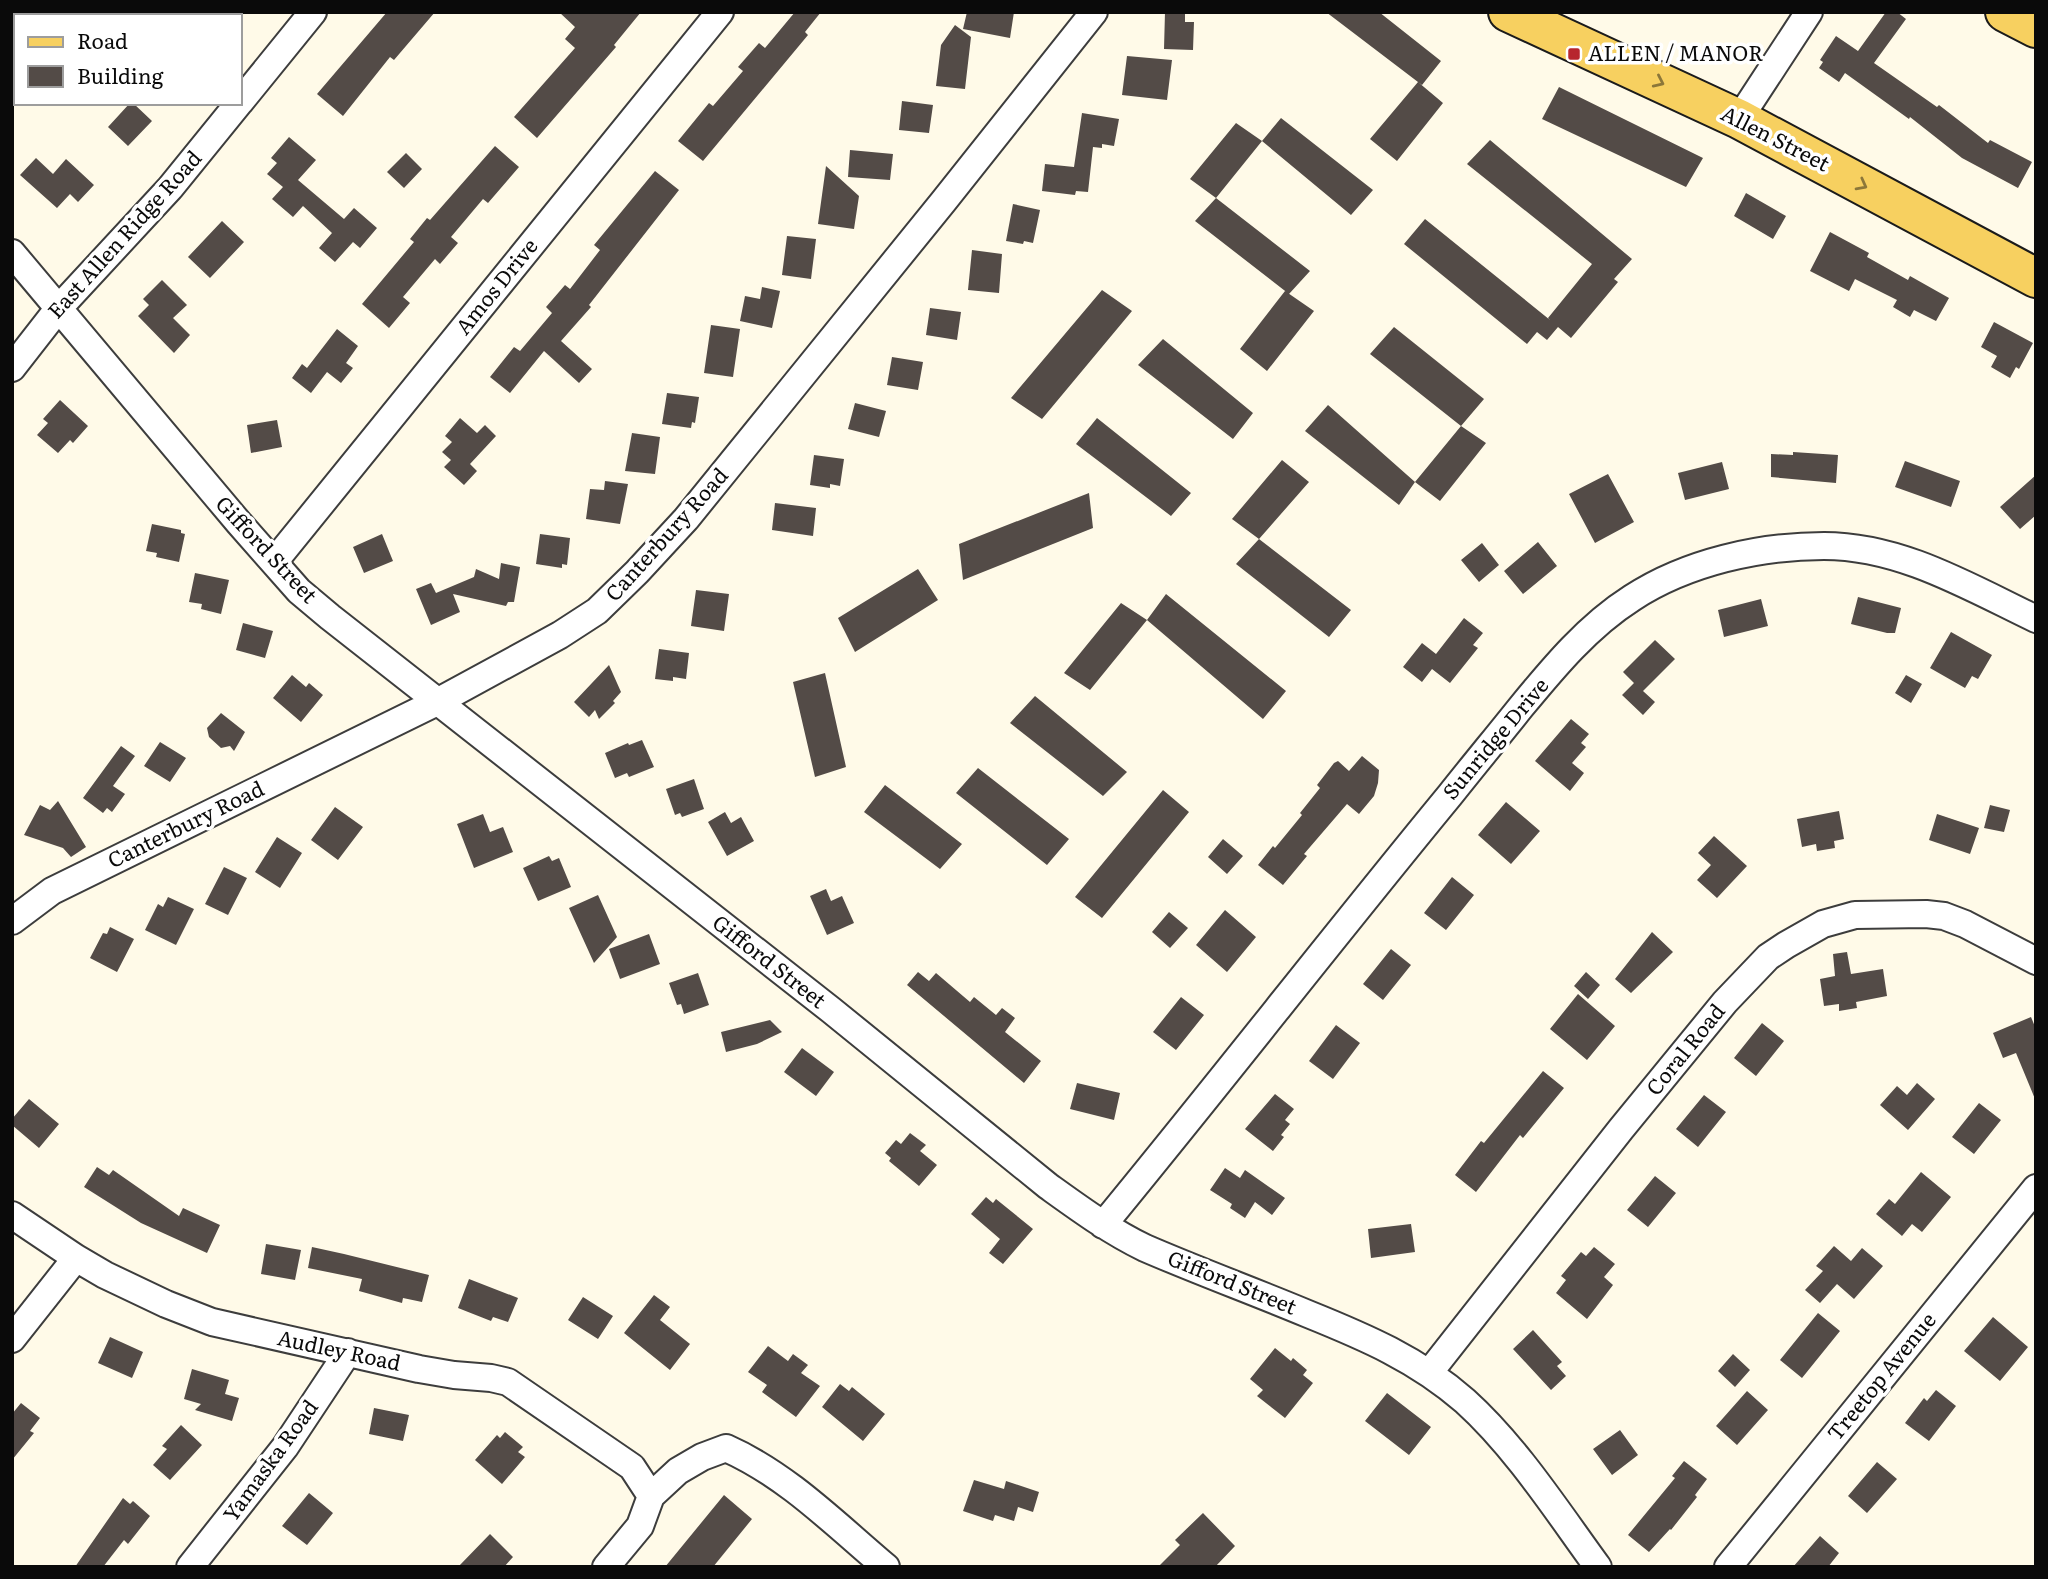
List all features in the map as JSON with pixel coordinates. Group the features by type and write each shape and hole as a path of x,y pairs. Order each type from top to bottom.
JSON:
{"main road":[{"name":"Allen Street","path":"1508,12 1739,119 2036,278"},
{"path":"2005,12 2036,28"}],"street":[{"name":"East Allen Ridge Road","path":"242,99 313,12"},
{"name":"Amos Drive","path":"274,562 720,12"},
{"name":"Canterbury Road","path":"12,921 51,891 437,702 560,635 597,611 686,519 1094,12"},
{"path":"1739,119 1809,12"},
{"name":"East Allen Ridge Road","path":"12,368 58,309 170,188 237,105"},
{"name":"Gifford Street","path":"12,253 309,600 831,1010 1048,1186 1103,1225 1160,1254 1374,1340 1429,1373 1464,1401 1500,1438 1598,1567"},
{"name":"Sunridge Drive","path":"1103,1225 1358,906 1546,678 1598,623 1631,598 1671,577 1717,561 1787,548 1844,546 1907,560 2036,619"},
{"name":"Coral Road","path":"1429,1373 1725,1002 1760,964 1786,944 1824,924 1855,915 1926,914 1944,916 1965,924 2036,961"},
{"name":"Treetop Avenue","path":"1728,1567 2036,1188"},
{"name":"Audley Road","path":"12,1215 76,1258 135,1290 204,1319 454,1376 508,1382 632,1467 651,1496"},
{"path":"12,1339 76,1258"},
{"name":"Yamaska Road","path":"190,1567 285,1447 348,1352"},
{"path":"606,1567 640,1526 651,1496 678,1471 702,1457 726,1448 751,1459 804,1497 886,1567"}],"building":[{"path":"387,12 435,12 394,60 390,57 343,116 317,94"},
{"path":"559,12 641,12 614,45 616,47 537,138 514,117 575,48 565,39 575,27"},
{"path":"795,12 821,12 805,32 808,35 703,161 678,141 709,103 713,106 743,71 738,67 759,43 765,48"},
{"path":"967,12 1014,12 1010,38 963,29"},
{"path":"1165,12 1185,12 1185,22 1194,22 1193,50 1164,49"},
{"path":"1326,12 1379,12 1441,61 1422,85"},
{"path":"1886,12 1897,12 1906,19 1874,63 1937,107 1939,105 1988,143 1990,140 2032,162 2018,188 1962,158 1910,117 1909,119 1845,73 1839,82 1819,68 1823,62 1820,60 1836,36 1858,51"},
{"path":"955,25 971,37 965,89 936,86 941,45"},
{"path":"1127,56 1172,60 1167,100 1122,95"},
{"path":"1418,82 1443,103 1397,161 1370,139"},
{"path":"1559,87 1703,158 1686,187 1542,119"},
{"path":"902,101 933,105 929,133 899,130"},
{"path":"128,105 135,105 152,121 128,146 108,127"},
{"path":"1082,113 1119,119 1114,146 1102,144 1102,148 1093,147 1088,192 1076,191 1075,195 1042,191 1045,164 1074,167"},
{"path":"1281,118 1373,190 1351,215 1262,141"},
{"path":"1236,123 1262,141 1216,198 1190,179"},
{"path":"289,137 316,160 298,180 344,219 354,208 377,228 360,248 353,242 335,262 319,248 332,233 303,206 293,217 272,199 283,187 267,174 277,163 271,158"},
{"path":"1490,140 1632,259 1614,279 1618,282 1571,338 1558,327 1547,340 1537,332 1527,344 1404,244 1425,219 1550,320 1548,318 1592,264 1467,164"},
{"path":"495,146 519,167 488,203 483,199 451,237 458,243 440,264 435,259 403,297 410,303 389,328 362,304 414,242 410,239 427,218 430,220"},
{"path":"850,150 893,154 890,180 848,177"},
{"path":"406,153 422,169 404,188 387,172"},
{"path":"36,158 53,174 66,159 94,185 78,202 70,194 57,208 20,175"},
{"path":"826,166 859,196 854,229 818,224"},
{"path":"655,171 679,190 589,305 591,307 561,341 592,369 579,383 544,351 510,393 490,377 514,347 520,351 552,313 546,307 565,285 570,289 600,250 594,245"},
{"path":"1746,193 1786,216 1773,239 1734,216"},
{"path":"1216,198 1310,271 1289,294 1195,221"},
{"path":"1013,204 1040,210 1033,243 1006,241"},
{"path":"222,221 244,242 210,278 188,257"},
{"path":"1830,232 1869,253 1867,257 1908,280 1910,276 1949,298 1936,321 1914,310 1910,317 1893,307 1897,300 1855,279 1849,291 1810,271"},
{"path":"787,236 816,239 811,279 782,275"},
{"path":"972,250 1002,254 999,293 968,290"},
{"path":"162,280 187,305 173,318 190,335 174,353 138,316 149,305 143,299"},
{"path":"762,287 780,291 772,328 740,321 745,296 760,299"},
{"path":"1102,290 1132,311 1042,419 1011,398"},
{"path":"1285,291 1314,311 1267,371 1240,349"},
{"path":"930,308 961,312 957,340 926,335"},
{"path":"1994,322 2033,343 2019,369 2016,367 2010,378 1991,367 1997,356 1981,347"},
{"path":"711,325 740,329 733,377 704,373"},
{"path":"1394,327 1484,399 1461,426 1370,354"},
{"path":"337,329 358,346 346,363 353,368 341,383 327,372 311,393 292,378 302,364 307,368"},
{"path":"1163,339 1253,413 1233,439 1138,365"},
{"path":"892,357 923,362 918,390 887,385"},
{"path":"667,393 699,397 695,423 692,422 691,428 662,424"},
{"path":"60,400 88,426 73,443 70,440 58,453 37,435 48,423 43,419"},
{"path":"855,403 886,411 879,437 848,429"},
{"path":"1328,405 1415,482 1399,505 1305,431"},
{"path":"460,418 477,433 485,425 496,436 470,464 477,471 464,485 444,467 451,460 442,452 452,442 445,436"},
{"path":"1097,418 1191,493 1171,516 1076,444"},
{"path":"277,420 282,447 251,453 247,425"},
{"path":"1461,426 1486,443 1440,501 1415,482"},
{"path":"632,433 660,437 655,474 625,471"},
{"path":"1793,452 1838,455 1836,483 1771,477 1771,454 1793,455"},
{"path":"814,455 844,459 840,486 830,484 830,488 810,485"},
{"path":"1282,460 1309,482 1259,539 1232,519"},
{"path":"1905,461 1960,481 1951,507 1895,487"},
{"path":"1722,462 1729,489 1685,500 1678,473"},
{"path":"1608,474 1634,522 1595,543 1569,494"},
{"path":"2036,475 2036,515 2020,529 2000,507"},
{"path":"605,481 628,484 620,524 586,519 590,489 604,490"},
{"path":"1089,493 1093,528 963,580 959,544"},
{"path":"775,503 816,508 813,536 772,530"},
{"path":"152,524 181,530 181,533 185,534 179,562 156,557 157,553 146,551"},
{"path":"382,534 393,561 364,573 353,547"},
{"path":"540,534 570,538 567,565 562,564 562,568 536,564"},
{"path":"1259,539 1351,610 1329,637 1236,564"},
{"path":"1538,542 1557,566 1523,594 1504,571"},
{"path":"1482,543 1499,565 1479,582 1461,560"},
{"path":"501,563 520,567 514,602 508,602 506,606 453,594 460,612 431,625 416,589 431,583 436,593 474,577 476,569 499,579"},
{"path":"918,569 938,600 855,652 838,618"},
{"path":"195,573 229,580 221,614 201,609 202,604 189,602"},
{"path":"696,590 729,594 724,631 691,626"},
{"path":"1166,594 1286,691 1263,719 1147,620"},
{"path":"1858,597 1901,608 1895,633 1851,624"},
{"path":"1761,599 1768,626 1724,637 1718,610"},
{"path":"1121,603 1147,620 1090,690 1064,673"},
{"path":"1464,618 1483,633 1473,645 1478,648 1450,683 1432,669 1422,682 1403,667 1422,643 1436,654"},
{"path":"243,623 273,631 265,658 236,650"},
{"path":"1951,632 1992,655 1978,679 1972,676 1965,688 1930,668"},
{"path":"1655,640 1675,659 1643,691 1655,702 1643,715 1622,695 1634,683 1623,672"},
{"path":"659,649 689,653 686,679 655,679"},
{"path":"609,665 621,692 613,701 615,703 599,719 595,710 589,717 574,702"},
{"path":"825,673 846,767 815,777 793,682"},
{"path":"292,675 306,687 309,683 323,695 301,722 273,698"},
{"path":"1906,675 1922,684 1911,703 1895,693"},
{"path":"1035,696 1127,772 1103,796 1010,723"},
{"path":"221,713 245,732 234,751 230,746 221,748 209,737 207,728"},
{"path":"1571,719 1589,734 1581,743 1586,747 1572,763 1584,773 1570,791 1535,761"},
{"path":"642,740 654,767 629,777 627,773 615,778 605,753"},
{"path":"160,742 186,758 170,782 144,766"},
{"path":"121,746 135,756 113,786 125,794 112,812 107,808 103,813 83,798"},
{"path":"1362,756 1379,770 1374,796 1359,814 1347,804 1304,854 1307,856 1283,885 1258,865 1302,815 1300,813 1320,788 1317,785 1334,763 1338,761 1349,771"},
{"path":"978,768 1069,839 1047,865 956,793"},
{"path":"694,779 704,809 682,817 680,813 675,815 666,789"},
{"path":"885,785 962,844 940,869 864,812"},
{"path":"1163,790 1189,812 1102,918 1075,897"},
{"path":"58,801 86,847 71,857 63,848 24,835 40,805 50,810"},
{"path":"1506,802 1540,831 1511,864 1478,835"},
{"path":"1990,805 2010,810 2004,832 1984,828"},
{"path":"335,807 363,827 338,860 311,840"},
{"path":"1839,811 1844,839 1834,841 1835,848 1817,851 1816,844 1802,847 1797,819"},
{"path":"725,812 731,823 741,817 754,841 727,856 708,822"},
{"path":"483,814 490,832 503,827 513,852 474,868 457,824"},
{"path":"1937,814 1979,828 1970,854 1929,840"},
{"path":"1714,836 1747,866 1717,898 1697,880 1711,865 1698,853"},
{"path":"277,837 302,853 280,888 255,872"},
{"path":"1223,839 1243,856 1227,874 1208,857"},
{"path":"549,856 552,861 559,858 571,887 538,901 523,868"},
{"path":"224,867 247,878 228,915 205,904"},
{"path":"1452,877 1474,895 1446,930 1424,913"},
{"path":"826,889 831,901 842,896 854,923 827,935 810,896"},
{"path":"598,895 617,937 594,963 569,908"},
{"path":"168,897 194,909 176,945 145,930 158,904 163,907"},
{"path":"1225,910 1256,937 1227,972 1196,945"},
{"path":"1169,912 1188,928 1170,948 1152,932"},
{"path":"110,927 134,939 117,972 90,958 103,933 107,934"},
{"path":"1652,932 1673,952 1631,993 1615,979"},
{"path":"649,934 660,964 620,979 609,949"},
{"path":"1391,949 1411,965 1383,1000 1363,984"},
{"path":"1847,952 1851,974 1883,969 1887,996 1856,1002 1857,1008 1839,1011 1839,1004 1824,1006 1820,979 1835,976 1833,954"},
{"path":"918,972 929,981 936,973 970,1002 974,997 996,1015 1002,1008 1015,1018 1005,1032 1041,1061 1024,1083 907,985"},
{"path":"1586,972 1600,985 1588,999 1574,986"},
{"path":"698,973 709,1005 684,1014 681,1004 677,1005 669,983"},
{"path":"1578,994 1615,1026 1587,1060 1550,1029"},
{"path":"1181,997 1204,1015 1176,1050 1153,1032"},
{"path":"2031,1017 2036,1029 2035,1099 2016,1053 2003,1058 1993,1033"},
{"path":"770,1020 782,1032 757,1044 726,1052 721,1032"},
{"path":"1762,1023 1784,1041 1756,1076 1734,1058"},
{"path":"1336,1025 1360,1043 1333,1079 1309,1061"},
{"path":"802,1048 834,1072 816,1096 784,1072"},
{"path":"1543,1071 1564,1088 1523,1138 1520,1135 1476,1192 1455,1175 1481,1141 1484,1143"},
{"path":"1077,1083 1120,1093 1114,1120 1070,1109"},
{"path":"1917,1083 1935,1099 1908,1130 1880,1105 1897,1086 1907,1095"},
{"path":"1275,1094 1294,1109 1285,1120 1290,1124 1281,1135 1284,1137 1273,1151 1245,1129"},
{"path":"1704,1095 1726,1112 1698,1147 1676,1129"},
{"path":"29,1099 59,1124 39,1148 12,1125 12,1119"},
{"path":"1979,1103 2001,1120 1974,1154 1952,1137"},
{"path":"910,1133 926,1145 920,1151 937,1165 919,1186 889,1161 891,1158 885,1153 896,1140 901,1144"},
{"path":"97,1167 109,1175 113,1170 179,1216 183,1208 220,1225 207,1253 141,1223 84,1187"},
{"path":"1225,1168 1240,1178 1245,1170 1285,1198 1272,1215 1255,1202 1245,1218 1230,1208 1232,1204 1210,1190"},
{"path":"1921,1172 1951,1197 1922,1232 1912,1224 1902,1236 1876,1214 1889,1199 1895,1204"},
{"path":"1655,1176 1676,1193 1648,1227 1627,1210"},
{"path":"986,1197 993,1203 996,1199 1033,1229 1003,1264 989,1253 1000,1239 971,1214"},
{"path":"1411,1224 1415,1252 1371,1258 1368,1229"},
{"path":"266,1244 301,1250 295,1280 261,1274"},
{"path":"1834,1246 1851,1261 1862,1248 1883,1266 1854,1299 1837,1284 1820,1303 1805,1290 1823,1271 1816,1266"},
{"path":"312,1247 429,1275 422,1302 403,1298 402,1303 359,1291 362,1279 308,1268"},
{"path":"1594,1247 1615,1264 1604,1277 1613,1285 1587,1319 1556,1293 1566,1280 1561,1276 1581,1252 1586,1256"},
{"path":"469,1279 518,1298 508,1322 493,1317 491,1321 458,1308"},
{"path":"654,1295 670,1307 660,1320 690,1344 670,1370 624,1333"},
{"path":"583,1297 613,1316 598,1339 568,1320"},
{"path":"1818,1313 1840,1331 1802,1378 1780,1360"},
{"path":"1993,1317 2028,1347 2000,1381 1964,1351"},
{"path":"1533,1330 1562,1362 1557,1366 1566,1376 1551,1390 1513,1349"},
{"path":"110,1337 143,1352 132,1378 98,1363"},
{"path":"768,1346 788,1361 793,1354 808,1365 801,1373 820,1386 796,1417 762,1392 767,1385 748,1372"},
{"path":"1275,1348 1307,1370 1303,1375 1313,1383 1285,1418 1257,1396 1263,1390 1250,1379"},
{"path":"1733,1354 1750,1370 1735,1387 1718,1371"},
{"path":"192,1369 229,1380 225,1394 239,1398 232,1421 195,1410 201,1404 184,1399"},
{"path":"840,1384 849,1391 852,1387 885,1414 863,1441 822,1407"},
{"path":"1936,1390 1956,1406 1929,1441 1905,1423 1924,1398 1927,1401"},
{"path":"1747,1391 1768,1410 1737,1445 1716,1426"},
{"path":"1387,1393 1431,1427 1409,1455 1365,1421"},
{"path":"21,1403 40,1418 30,1431 34,1433 12,1460 12,1414"},
{"path":"374,1408 409,1415 403,1441 369,1434"},
{"path":"181,1425 202,1445 170,1480 153,1465 167,1449 162,1446"},
{"path":"1620,1430 1638,1455 1612,1475 1593,1449"},
{"path":"505,1432 523,1447 518,1452 525,1457 502,1484 475,1460 497,1435 500,1438"},
{"path":"1684,1461 1707,1479 1695,1495 1697,1497 1671,1530 1649,1552 1628,1535 1675,1478 1672,1476"},
{"path":"1877,1462 1897,1479 1867,1513 1848,1496"},
{"path":"974,1480 1004,1489 1006,1481 1039,1492 1033,1512 1018,1507 1014,1521 995,1515 993,1521 963,1511"},
{"path":"309,1493 333,1513 307,1545 282,1526"},
{"path":"724,1495 752,1519 713,1567 665,1567"},
{"path":"123,1498 130,1504 133,1501 150,1516 128,1544 124,1540 103,1567 75,1567"},
{"path":"1203,1513 1235,1546 1215,1567 1158,1567 1180,1545 1175,1540"},
{"path":"490,1534 513,1557 504,1567 458,1567"},
{"path":"1820,1536 1839,1553 1828,1567 1793,1567"}],"place":[{"name":"ALLEN / MANOR","path":"1574,54"}]}
